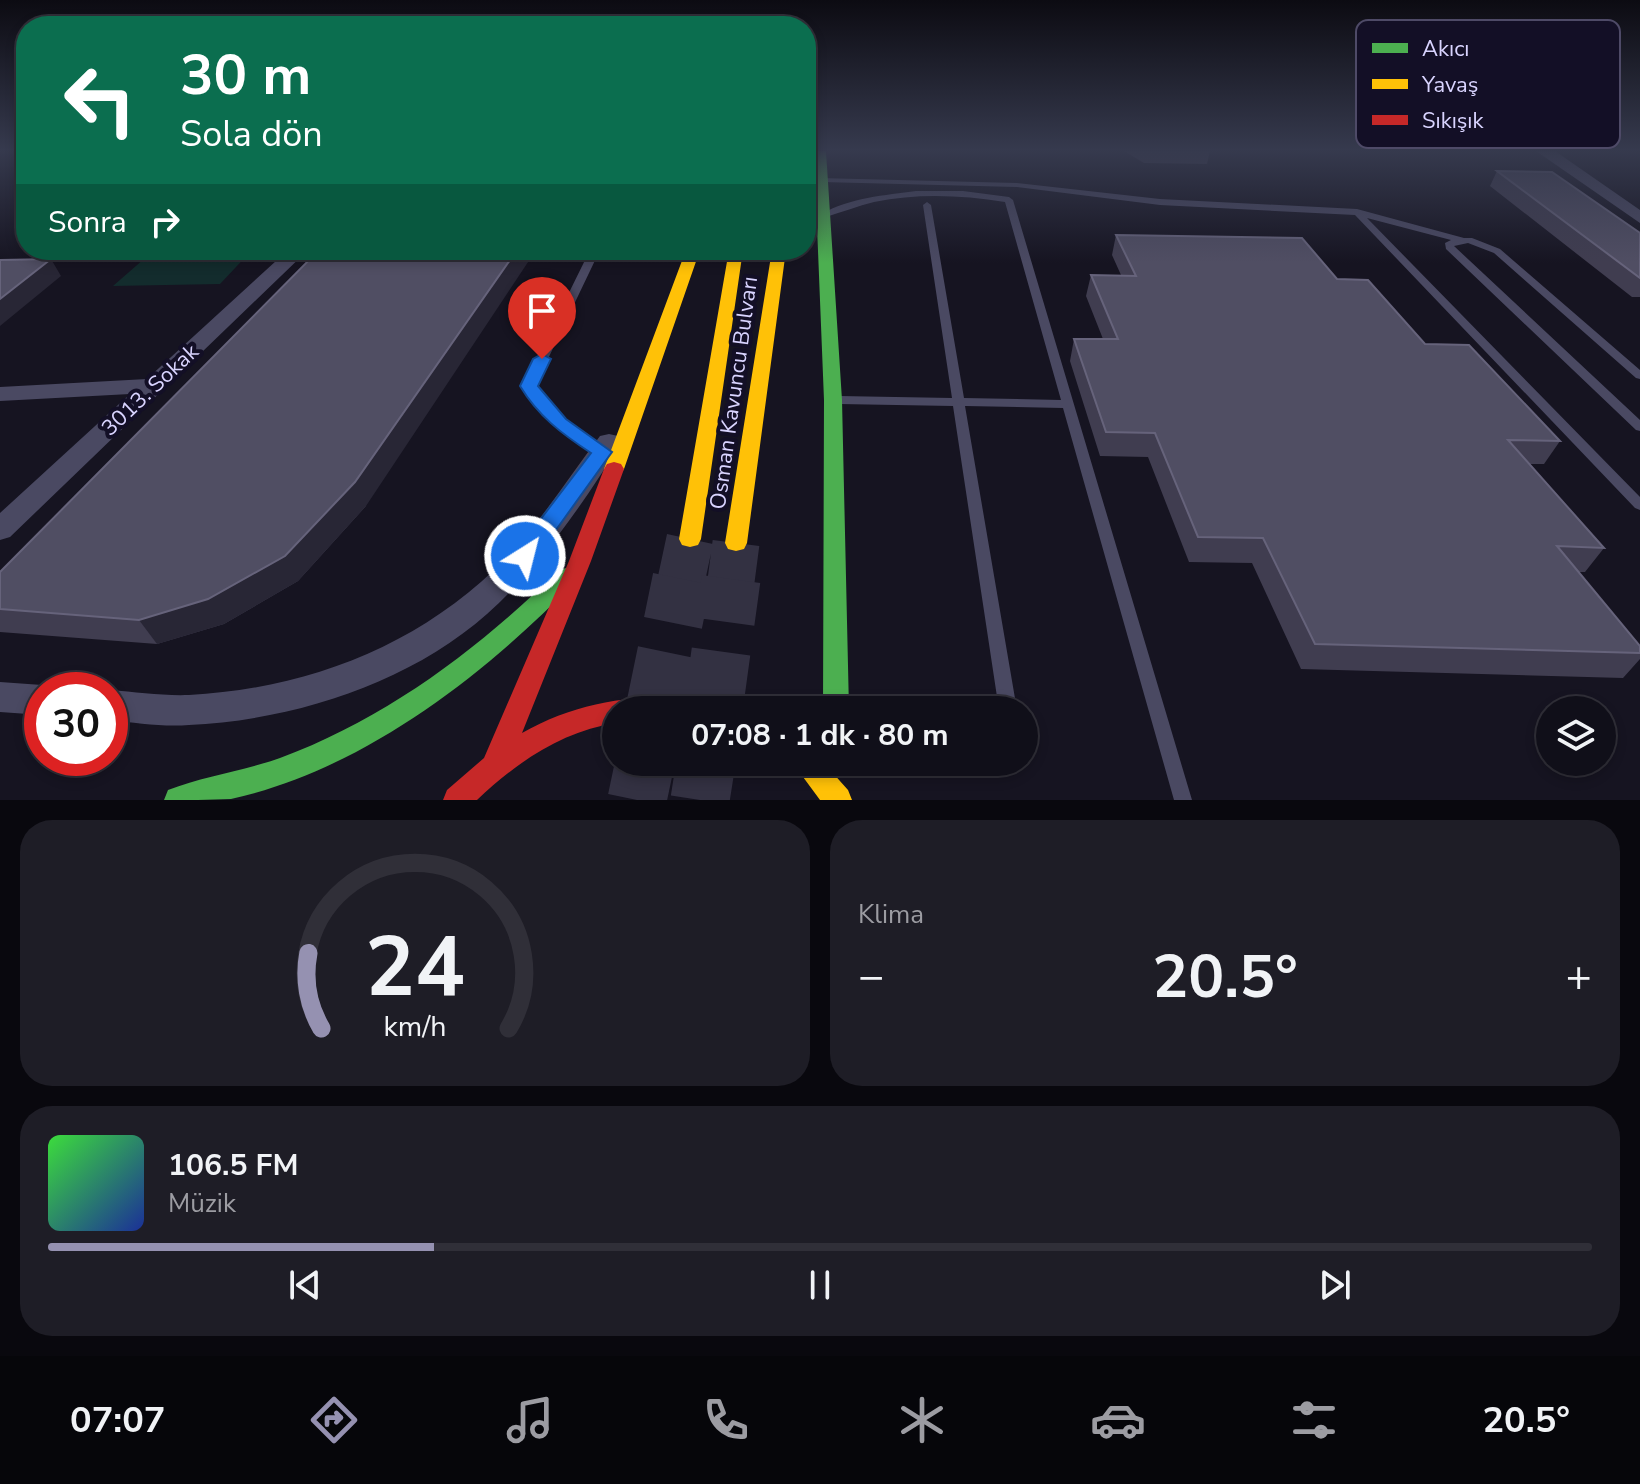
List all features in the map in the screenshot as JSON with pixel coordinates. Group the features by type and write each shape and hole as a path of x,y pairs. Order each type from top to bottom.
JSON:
{"highway":[{"path":"822,188 833,400 836,696"},
{"path":"496,763 580,561 689,260"},
{"name":"Osman Kavuncu Bulvarı","path":"690,539 734,260"},
{"name":"Osman Kavuncu Bulvarı","path":"736,543 778,260"},
{"path":"178,800 285,768 326,752 394,716 473,662 515,628 580,561"},
{"path":"457,800 496,763 532,739 570,721 602,711"},
{"path":"818,776 837,799"},
{"path":"837,776 837,799"}],"street":[{"path":"1597,188 1640,218"},
{"name":"3013. Sokak","path":"0,530 288,260"},
{"path":"0,394 153,386"},
{"path":"128,706 185,710 246,704 325,685 400,655 449,625 504,579 525,556 639,401"},
{"path":"0,697 24,699"}],"lane":[{"path":"1045,188 1160,202 1357,212 1477,242 1497,251 1640,376"},
{"path":"823,216 854,204 903,194 970,192 1009,200 1183,800"},
{"path":"927,205 1006,696"},
{"path":"1357,212 1640,505"},
{"path":"1461,240 1454,241 1449,247 1640,427"},
{"path":"590,260 529,386 560,424 602,452"},
{"path":"833,400 1068,404"}],"green space":[{"path":"143,260 243,260 220,284 113,286"}],"building":[{"path":"1520,188 1576,188 1640,233 1640,278"},
{"path":"1116,235 1302,238 1337,279 1368,280 1425,344 1469,345 1560,441 1508,440 1604,548 1557,546 1640,646 1640,653 1315,644 1263,538 1198,537 1155,433 1106,432 1074,339 1118,339 1091,275 1136,276"},
{"path":"0,260 16,260 50,260 0,299"},
{"path":"309,260 510,260 355,482 285,556 208,599 139,620 0,609 0,572"}],"tunnel":[{"path":"681,581 690,539"},
{"path":"731,581 736,543"},
{"path":"658,696 682,579"},
{"path":"715,696 731,579"},
{"path":"637,800 642,776"},
{"path":"700,800 704,776"}],"traffic: fast":[{"path":"822,188 833,400 836,696"},
{"path":"178,800 284,769 363,734 470,664 504,637 566,577"}],"traffic: slow":[{"path":"614,469 689,260"},
{"path":"690,539 734,260"},
{"path":"736,543 778,260"},
{"path":"818,776 838,800"}],"traffic: jam":[{"path":"496,763 580,561 614,469"},
{"path":"457,800 513,752 573,722 602,714"}],"route":[{"path":"525,556 602,452 560,424 537,399 529,386 542,359"}]}
